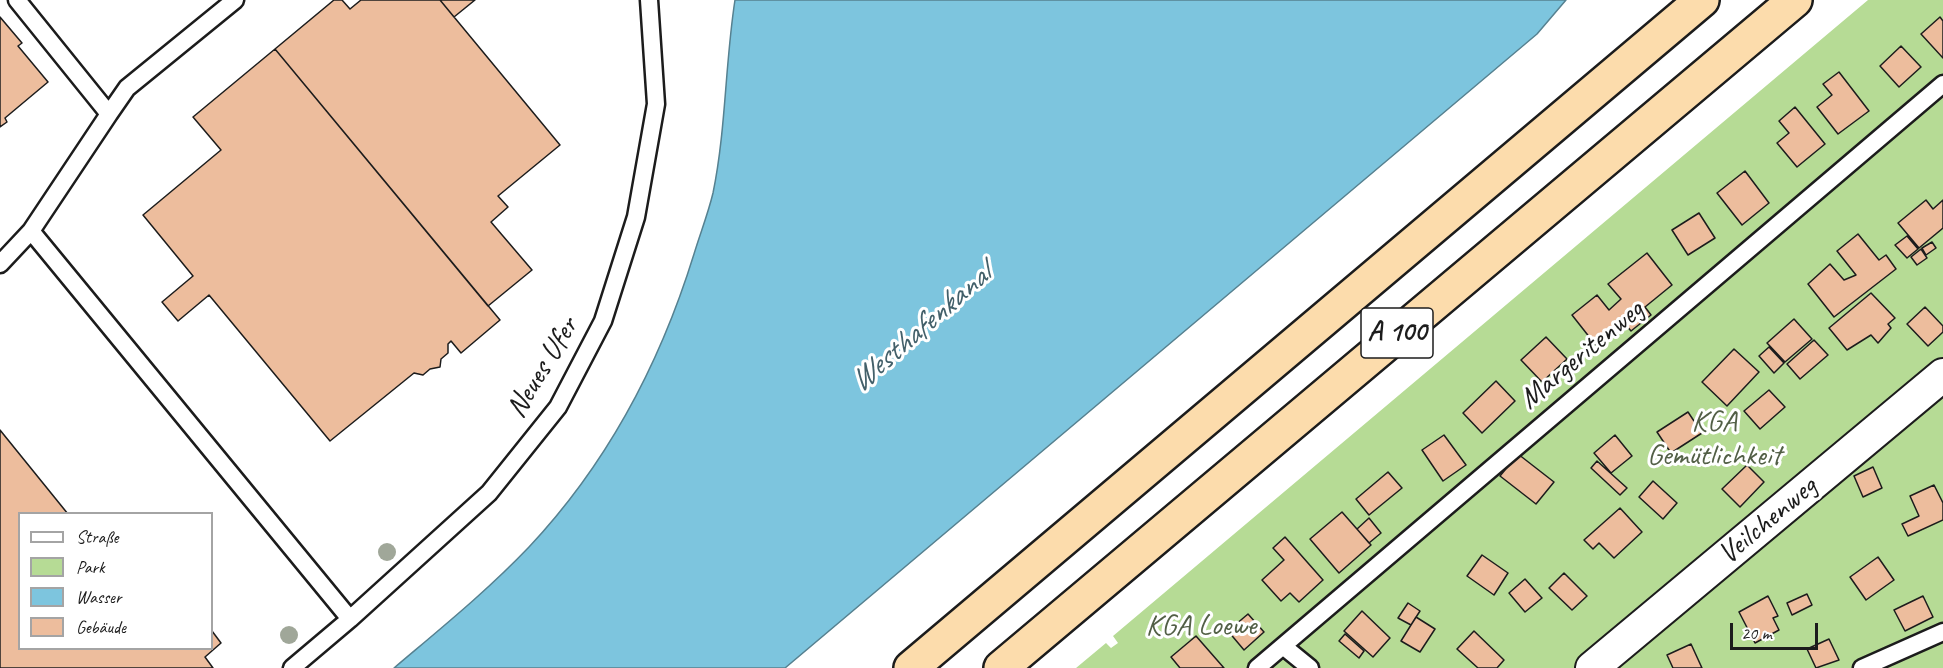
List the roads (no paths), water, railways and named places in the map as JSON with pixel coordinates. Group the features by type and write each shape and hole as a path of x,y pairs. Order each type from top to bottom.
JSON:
{"highway":[{"name":"A 100","path":"911,668 1701,0"},
{"name":"A 100","path":"1001,668 1795,0"}],"street":[{"name":"Veilchenweg","path":"1592,668 1943,375"}],"lane":[{"path":"17,0 109,114"},
{"path":"0,264 31,231 127,88 236,0"},
{"name":"Neues Ufer","path":"292,668 350,619 489,493 558,407 603,321 636,218 656,104 649,0"},
{"name":"Margeritenweg","path":"1257,668 1943,84"},
{"path":"31,231 350,619"},
{"path":"1862,668 1943,632"},
{"path":"1283,646 1310,668"}],"water":[{"name":"Westhafenkanal","path":"735,0 1566,0 1537,34 785,668 394,668 497,579 557,515 607,446 648,373 680,295 713,193 721,145"}],"park label":[{"name":"KGA Gemütlichkeit","path":"1714,439"},
{"name":"KGA Loewe","path":"1201,626"}]}
